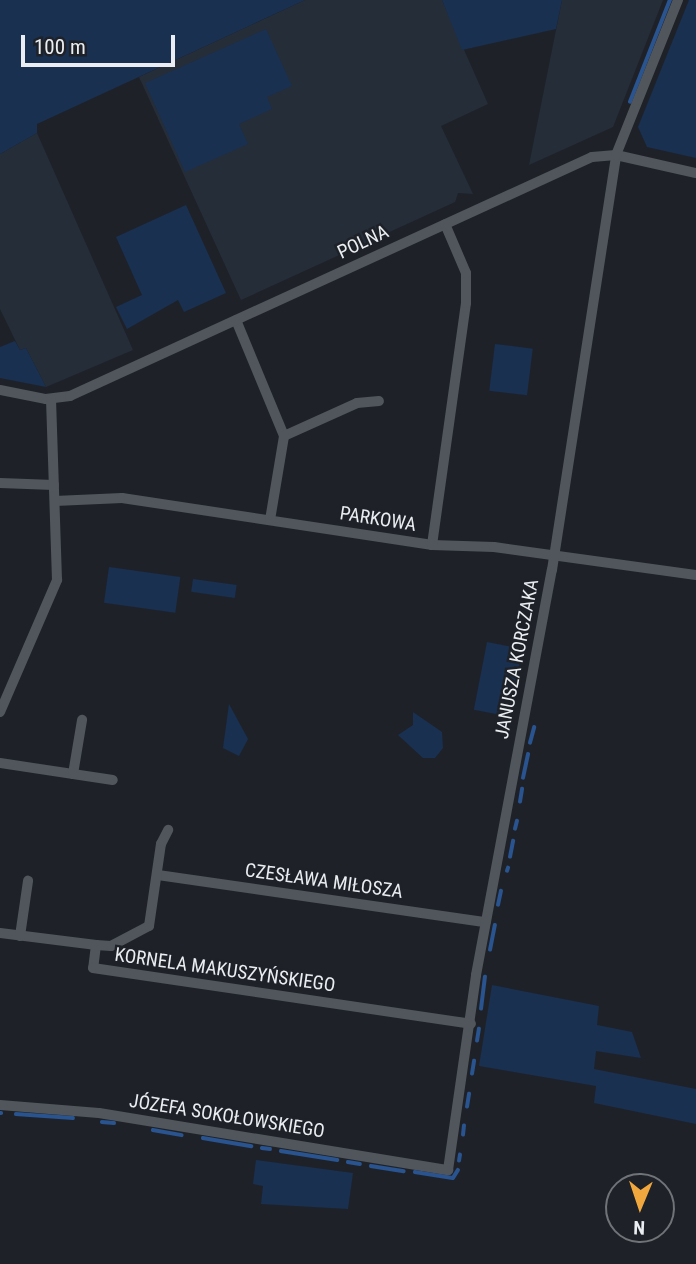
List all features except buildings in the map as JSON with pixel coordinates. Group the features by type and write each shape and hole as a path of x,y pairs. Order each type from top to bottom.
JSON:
{"street":[{"name":"JANUSZA KORCZAKA","path":"448,1170 486,922 554,556 616,155 678,0"},
{"name":"POLNA","path":"51,399 70,396 588,158 616,155 696,173"},
{"path":"432,545 466,303 466,273 445,224"},
{"path":"236,320 284,436 270,520"},
{"path":"0,390 51,399 60,559 56,587 0,712"},
{"path":"284,436 357,403 379,401"},
{"path":"0,483 54,485"},
{"name":"PARKOWA","path":"55,501 122,498 432,545 487,546 696,575"},
{"path":"73,774 82,720"},
{"path":"0,763 113,780"},
{"path":"96,945 111,946 149,926 168,830"},
{"name":"CZESŁAWA MIŁOSZA","path":"158,875 486,922"},
{"path":"20,936 28,881"},
{"name":"KORNELA MAKUSZYŃSKIEGO","path":"0,933 96,945 93,968 471,1024"},
{"name":"JÓZEFA SOKOŁOWSKIEGO","path":"0,1105 99,1113 448,1170"}],"shaded area":[{"path":"0,0 305,0 37,124 37,133 0,154"},
{"path":"305,0 442,0 488,104 441,126 473,194 458,193 455,202 241,300 139,77"},
{"path":"442,0 562,0 556,29 462,50"},
{"path":"562,0 663,0 613,127 529,165"},
{"path":"689,0 696,0 696,158 647,147 638,127"},
{"path":"266,29 292,86 267,97 272,109 239,124 248,144 185,172 145,83"},
{"path":"37,133 133,350 46,387 26,348 20,350 0,309 0,154"},
{"path":"186,205 226,293 184,312 178,300 127,329 116,307 142,295 116,237"},
{"path":"15,341 20,350 26,348 46,387 0,378 0,347"},
{"path":"495,344 533,349 527,395 489,391"},
{"path":"109,567 180,577 175,613 104,603"},
{"path":"193,579 237,585 235,598 191,592"},
{"path":"487,642 522,649 509,717 474,710"},
{"path":"229,704 248,739 239,756 223,748"},
{"path":"413,712 442,732 443,748 435,758 423,758 398,735 413,725"},
{"path":"492,985 599,1006 597,1025 632,1032 641,1058 596,1051 594,1069 696,1089 696,1124 594,1103 596,1086 479,1066"},
{"path":"256,1160 353,1173 348,1209 261,1204 263,1186 253,1184"}],"waterway":[{"path":"630,102 670,0"},
{"path":"530,743 534,728"},
{"path":"523,778 528,755"},
{"path":"520,802 522,789"},
{"path":"515,829 517,821"},
{"path":"510,857 513,841"},
{"path":"498,905 501,891"},
{"path":"490,950 495,925"},
{"path":"481,1009 485,977"},
{"path":"477,1041 479,1029"},
{"path":"472,1074 474,1061"},
{"path":"467,1107 469,1094"},
{"path":"16,1114 73,1118"},
{"path":"102,1122 114,1123"},
{"path":"463,1135 464,1126"},
{"path":"153,1130 182,1135"},
{"path":"203,1138 251,1146"},
{"path":"262,1148 270,1149"},
{"path":"281,1151 337,1160"},
{"path":"459,1161 460,1155"},
{"path":"348,1162 360,1164"},
{"path":"371,1166 404,1171"},
{"path":"415,1172 453,1178 458,1170"}]}
